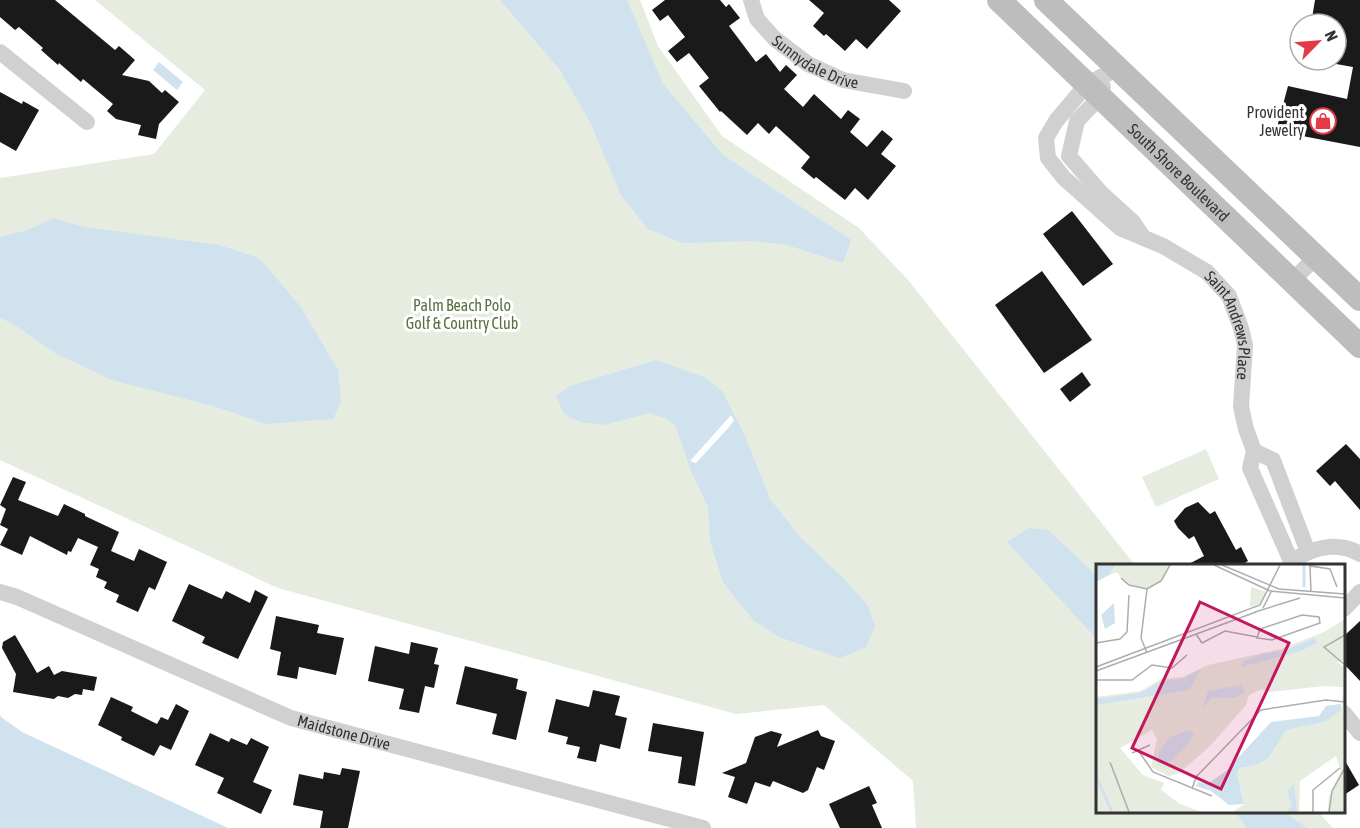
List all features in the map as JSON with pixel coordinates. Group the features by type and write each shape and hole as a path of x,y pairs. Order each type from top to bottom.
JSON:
{"street":[{"name":"Sunnydale Drive","path":"751,0 757,19 776,39 808,64 843,80 904,92"},
{"name":"South Shore Boulevard","path":"999,0 1102,80 1317,256 1360,299"},
{"name":"South Shore Boulevard","path":"1046,0 1102,80 1292,281 1360,346"},
{"path":"0,52 87,122"},
{"name":"Saint Andrews Place","path":"1102,80 1056,121 1046,138 1048,158 1064,178 1120,228 1163,246 1207,272 1228,296 1245,345 1241,407 1254,451 1250,468 1288,563 1308,552 1328,547 1343,546 1360,554"},
{"name":"Saint Andrews Place","path":"1102,80 1077,121 1069,156 1101,193 1133,222 1144,238"},
{"path":"1292,281 1317,256"},
{"path":"1254,451 1273,460 1308,552"},
{"name":"Maidstone Drive","path":"0,592 17,597 291,718 703,828"},
{"path":"1345,608 1360,592"},
{"path":"1345,714 1360,733"}],"green space":[{"name":"Palm Beach Polo Golf & Country Club","path":"95,0 640,0 658,46 722,136 859,228 908,280 1134,564 1096,564 1096,813 1319,813 1333,828 916,828 913,781 824,705 736,714 278,588 0,460 0,178 154,154 205,90"},
{"path":"1206,449 1219,479 1156,507 1142,477"}],"water":[{"path":"500,0 627,0 663,84 723,155 851,240 843,263 787,245 753,241 683,243 648,229 621,195 590,122 560,70"},
{"path":"159,62 183,82 177,90 153,70"},
{"path":"53,218 84,227 219,245 259,258 300,306 338,370 341,402 333,419 266,424 213,406 112,380 55,353 12,323 0,318 0,237 28,230"},
{"path":"656,360 704,377 722,391 745,436 770,499 801,538 847,582 868,606 875,627 866,647 840,658 779,637 753,620 723,582 710,541 708,507 691,471 676,427 667,419 650,413 604,425 580,422 564,414 556,396 570,386"},
{"path":"1029,528 1048,530 1096,575 1096,638 1007,542"},
{"path":"0,714 22,732 228,828 0,828"},
{"path":"1236,813 1285,813 1307,828 1247,828"}],"pier":[{"path":"731,415 734,420 730,426 696,463 690,461"}],"building":[{"path":"0,0 55,0 115,50 119,46 135,60 122,75 149,81 162,93 165,90 179,102 159,124 156,139 138,135 141,125 116,119 107,111 113,104 83,79 81,82 59,63 58,65 19,27 15,30 0,17"},
{"path":"665,0 720,0 726,7 729,4 740,18 729,26 756,62 766,54 780,72 786,65 797,75 784,89 803,107 814,94 841,119 848,110 860,119 850,132 867,147 882,130 893,139 881,154 896,166 868,200 855,188 845,200 816,177 814,179 801,168 810,157 776,126 769,134 758,123 747,135 720,112 699,86 709,78 689,53 677,62 668,51 685,37 668,15 660,21 652,10"},
{"path":"809,0 889,0 901,11 867,49 856,39 845,51 813,26 824,13"},
{"path":"1315,0 1360,0 1360,147 1276,131 1288,86 1347,99 1353,67 1348,66 1348,12 1313,12"},
{"path":"0,92 39,110 16,151 0,142"},
{"path":"1072,211 1113,264 1083,286 1043,234"},
{"path":"1042,271 1092,340 1044,373 995,305"},
{"path":"1082,372 1091,385 1070,402 1060,389"},
{"path":"1346,444 1360,459 1360,510 1335,481 1330,486 1316,471"},
{"path":"13,477 26,482 18,500 58,516 64,504 119,532 111,551 134,561 139,549 167,562 155,590 149,587 138,612 116,602 119,595 104,588 107,582 96,577 99,569 90,565 98,547 78,538 67,555 30,536 22,555 0,545 8,529 0,525 6,509 0,505"},
{"path":"1198,502 1210,514 1215,511 1236,550 1241,547 1248,561 1243,564 1189,564 1204,556 1194,536 1189,539 1174,521 1185,508"},
{"path":"189,584 222,599 226,591 250,603 255,590 268,597 238,659 202,643 205,637 172,621"},
{"path":"276,616 319,625 317,633 344,638 336,675 299,667 297,679 277,675 281,652 270,649"},
{"path":"1360,621 1360,681 1345,665 1345,635"},
{"path":"15,635 37,673 49,666 54,675 62,671 97,677 94,691 83,689 82,695 75,694 68,698 58,696 54,699 13,692 16,674 2,648 3,642"},
{"path":"411,642 438,648 434,664 439,665 434,688 425,686 419,713 399,709 404,689 368,681 375,646 409,654"},
{"path":"465,666 518,679 516,689 527,692 516,740 492,734 497,714 456,704"},
{"path":"593,690 620,696 615,715 627,718 620,749 600,744 596,762 577,758 580,747 566,744 568,737 548,732 556,699 589,707"},
{"path":"111,697 133,707 131,711 157,724 161,717 168,720 176,704 189,711 171,750 160,745 154,756 121,740 122,737 98,725"},
{"path":"653,723 704,732 695,786 678,783 682,757 648,751"},
{"path":"818,730 821,736 835,741 824,770 817,767 808,790 803,793 773,781 770,787 755,782 747,804 728,797 735,777 722,773 746,763 755,737 771,731 782,734 777,747"},
{"path":"210,733 229,742 231,738 247,745 251,738 269,747 253,782 272,790 261,814 217,793 224,778 195,765"},
{"path":"1345,761 1359,785 1345,794"},
{"path":"342,768 360,771 348,828 320,828 323,811 293,805 299,774 323,779 324,772 340,775"},
{"path":"869,786 877,803 872,805 882,828 840,828 829,804"}],"place":[{"name":"Provident Jewelry","path":"1323,121"}]}
